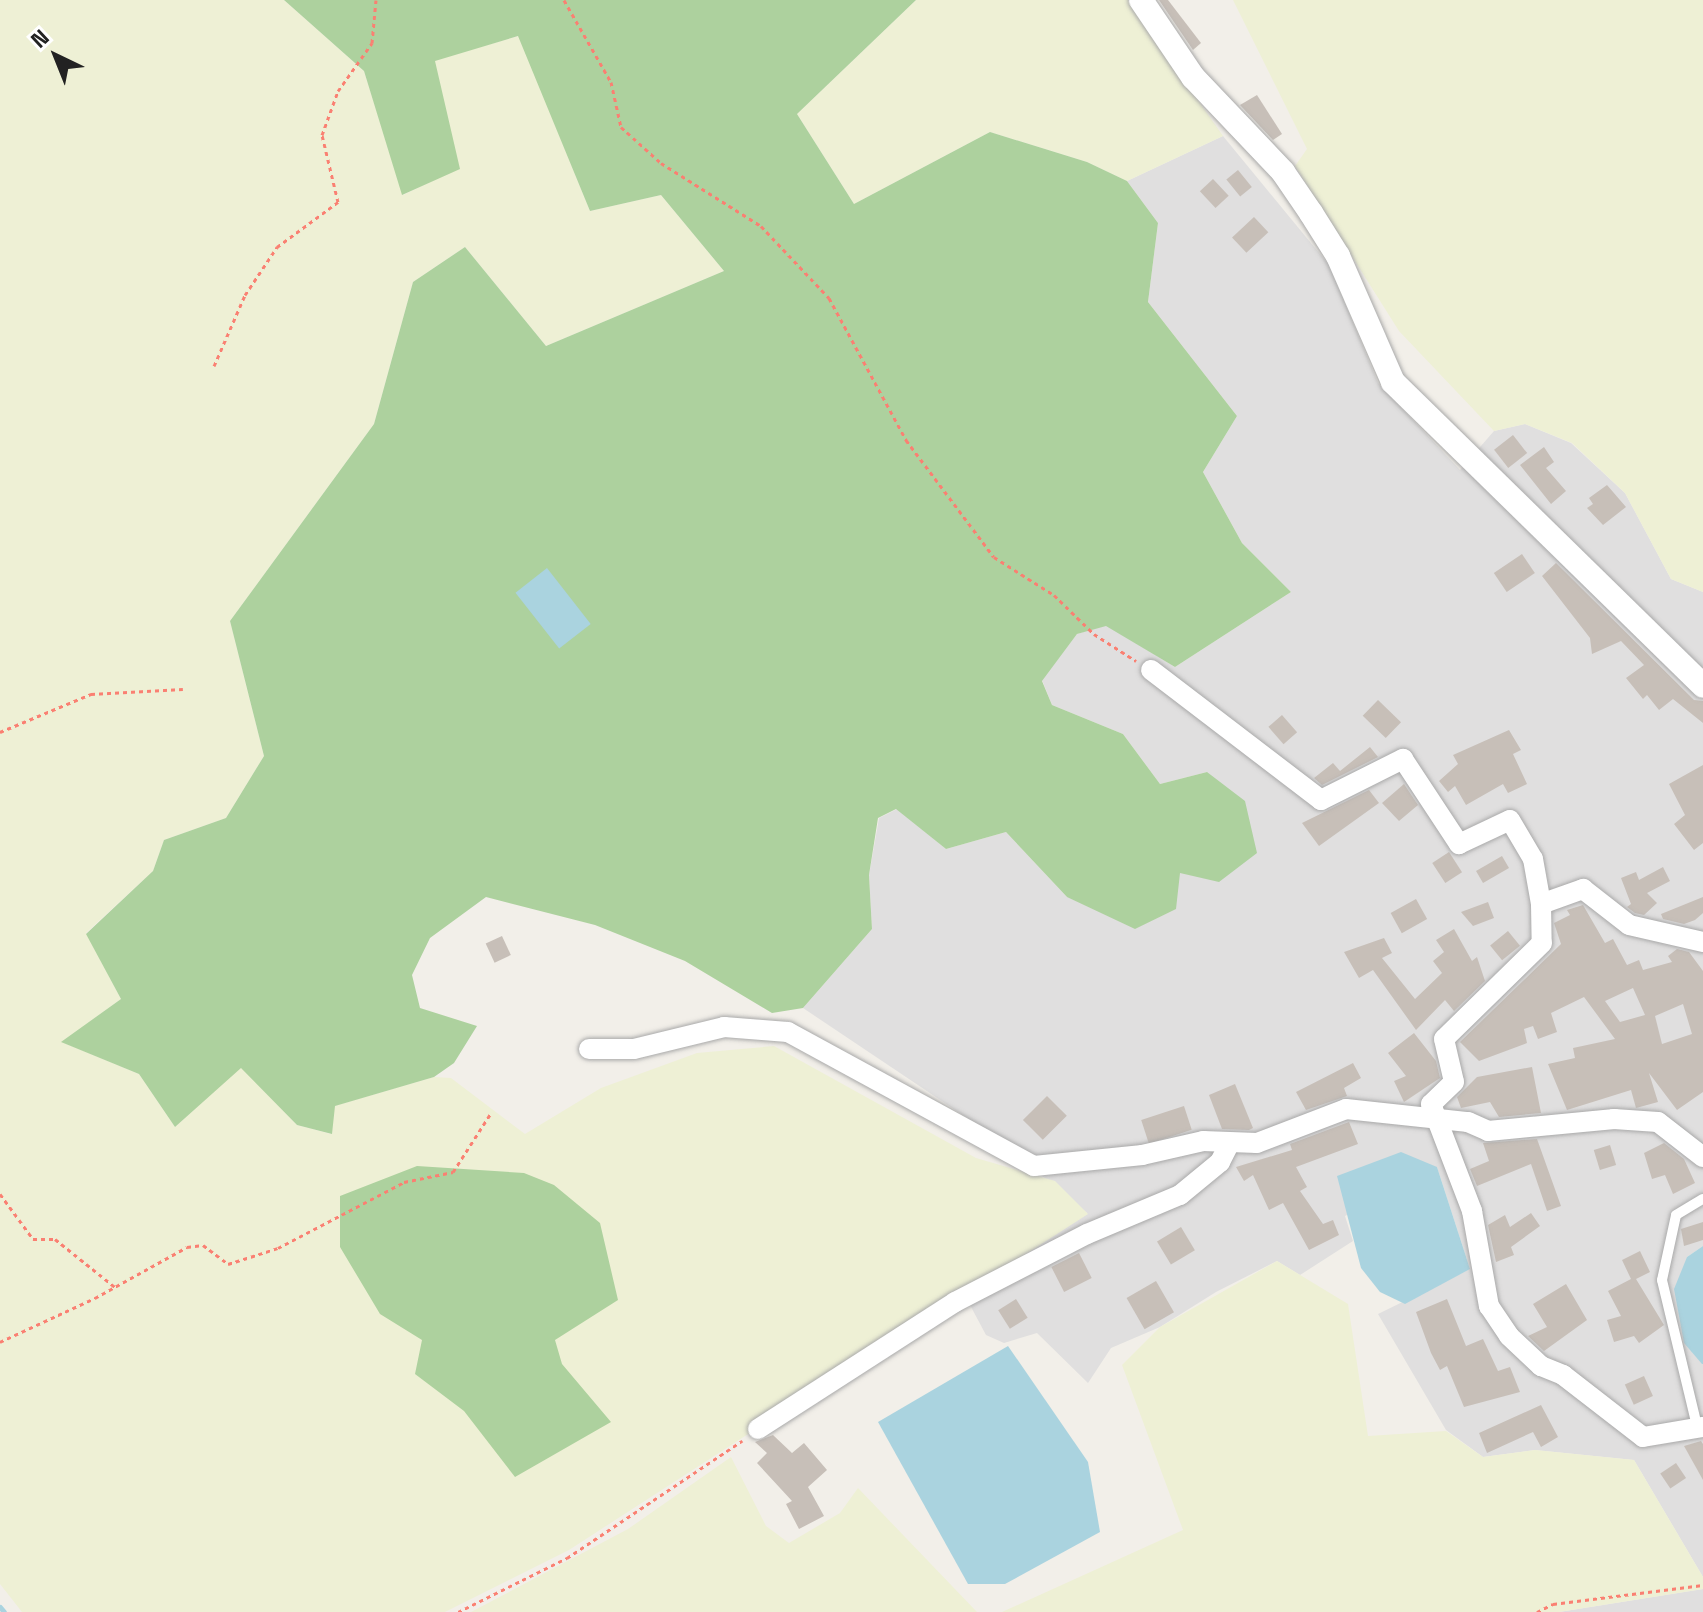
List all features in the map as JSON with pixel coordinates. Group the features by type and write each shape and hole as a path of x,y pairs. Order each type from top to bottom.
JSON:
{"street":[{"path":"1141,0 1193,77 1283,172 1311,213 1338,256 1393,382 1703,686"},
{"path":"1151,670 1321,800 1403,759 1459,844 1510,820 1533,859 1541,904 1542,943 1444,1039 1454,1082 1431,1104 1472,1211 1489,1306 1509,1336 1541,1366 1563,1375 1643,1437 1700,1426"},
{"path":"1541,904 1583,889 1629,925 1703,942"},
{"path":"589,1049 634,1049 724,1027 788,1032 1034,1166 1142,1155 1203,1141 1228,1146 1297,1131 1346,1109 1468,1122 1488,1131 1614,1119 1658,1122 1703,1157"},
{"path":"758,1429 955,1302 1087,1234 1180,1195 1220,1162 1228,1146"}],"lane":[{"path":"1700,1426 1662,1280 1676,1215 1703,1199"}],"path":[{"path":"214,366 245,295 277,247 338,202 322,135 338,91 372,43 376,0"},
{"path":"564,0 611,82 621,127 661,163 761,226 829,298 906,440 994,557 1054,595 1094,634 1151,670"},
{"path":"0,732 91,694 183,689"},
{"path":"0,1342 115,1287 187,1247 203,1245 228,1264 278,1248 404,1182 453,1172 491,1113"},
{"path":"0,1194 19,1226 33,1239 55,1239 115,1287"},
{"path":"458,1612 567,1558 758,1429"},
{"path":"1537,1612 1553,1604 1703,1585"}],"shaded area":[{"path":"1223,136 1329,265 1378,383 1460,470 1494,431 1525,424 1571,443 1625,493 1671,579 1703,592 1703,1246 1687,1257 1684,1342 1703,1364 1703,1577 1634,1460 1535,1450 1483,1457 1446,1430 1378,1314 1470,1269 1437,1167 1345,1216 1353,1241 1300,1275 1277,1261 1216,1292 1160,1327 1111,1348 1088,1383 1037,1333 1004,1343 986,1335 970,1305 985,1278 1087,1213 994,1136 803,1008 872,929 869,875 879,818 897,809 946,849 1006,832 1067,897 1180,872 1207,772 1160,784 1123,734 1052,705 1042,680 1077,634 1106,625 1175,667 1291,592 1242,543 1203,472 1237,416 1148,302 1158,223 1127,181"},
{"path":"1703,1589 1703,1612 1559,1612"}],"green space":[{"path":"0,0 284,0 364,71 403,195 459,168 434,60 519,36 590,211 661,195 724,271 546,346 465,247 413,282 374,424 230,621 264,756 226,818 164,840 153,871 86,933 121,999 62,1042 139,1074 175,1127 241,1067 297,1125 331,1134 334,1106 434,1077 451,1078 525,1134 601,1088 697,1053 774,1046 976,1158 1055,1181 1088,1214 569,1550 445,1612 22,1612 0,1584"},
{"path":"284,0 916,0 797,114 854,204 990,132 1087,162 1127,181 1158,223 1148,302 1237,416 1203,472 1242,543 1291,592 1175,667 1106,626 1077,634 1042,681 1052,705 1123,734 1160,784 1207,772 1245,801 1257,853 1219,882 1180,873 1176,909 1135,929 1067,897 1006,832 946,849 896,809 878,818 869,875 872,929 803,1008 772,1013 685,961 595,925 486,897 430,938 412,975 420,1008 477,1026 454,1063 434,1077 335,1106 332,1134 297,1125 241,1068 175,1127 139,1074 61,1042 121,999 86,934 153,871 164,840 226,818 264,756 230,621 374,424 413,282 465,247 546,346 724,271 661,195 590,211 518,36 435,61 460,169 402,195 364,71"},
{"path":"916,0 1128,0 1223,136 1127,181 1087,162 990,132 854,204 797,114"},
{"path":"1233,0 1703,0 1703,592 1671,579 1625,493 1572,443 1525,424 1494,431 1399,331 1295,166 1307,149"},
{"path":"417,1166 524,1173 554,1185 600,1223 618,1300 555,1340 562,1364 611,1422 515,1477 464,1411 415,1374 422,1340 380,1314 340,1247 340,1196"},
{"path":"1277,1261 1348,1304 1368,1436 1446,1431 1483,1457 1535,1450 1634,1460 1703,1577 1703,1589 1559,1612 1002,1612 1183,1530 1122,1365 1160,1327"},
{"path":"731,1457 766,1526 789,1543 840,1513 858,1488 977,1612 471,1612 628,1529"}],"water":[{"path":"547,568 591,624 559,649 515,593"},
{"path":"1401,1152 1437,1167 1470,1269 1405,1304 1380,1292 1361,1268 1337,1176"},
{"path":"1703,1246 1702,1364 1684,1343 1674,1289 1687,1257"},
{"path":"1008,1346 1088,1462 1100,1532 1005,1584 968,1584 878,1422"}],"building":[{"path":"1159,0 1168,0 1201,43 1193,50"},
{"path":"1257,95 1282,134 1273,140 1240,105"},
{"path":"1238,170 1252,187 1240,197 1226,179"},
{"path":"1213,179 1229,196 1216,208 1200,191"},
{"path":"1254,217 1268,232 1246,253 1232,237"},
{"path":"1513,435 1527,453 1508,468 1494,450"},
{"path":"1544,447 1554,462 1546,468 1566,491 1551,504 1520,465"},
{"path":"1607,485 1626,507 1603,525 1587,508 1593,504 1589,498"},
{"path":"1522,554 1535,573 1507,592 1494,573"},
{"path":"1556,563 1694,700 1703,701 1703,723 1673,699 1659,710 1647,695 1643,699 1626,678 1644,665 1621,641 1592,654 1590,638 1542,576"},
{"path":"1378,700 1401,722 1386,738 1363,716"},
{"path":"1282,715 1297,732 1284,744 1268,727"},
{"path":"1509,730 1521,750 1513,754 1527,784 1508,793 1503,784 1466,805 1455,786 1448,792 1439,781 1458,764 1453,755"},
{"path":"1370,747 1378,757 1322,785 1314,778 1333,763 1340,771"},
{"path":"1703,765 1703,843 1694,850 1674,824 1685,815 1669,784"},
{"path":"1404,784 1418,805 1399,821 1382,803"},
{"path":"1369,790 1379,803 1319,846 1302,823"},
{"path":"1449,852 1462,872 1445,883 1432,863"},
{"path":"1502,856 1509,868 1483,883 1476,871"},
{"path":"1663,867 1670,881 1647,893 1657,903 1644,915 1635,913 1627,907 1631,904 1621,878 1636,872 1639,880"},
{"path":"1703,897 1703,913 1695,920 1684,924 1663,919 1661,914"},
{"path":"1416,899 1427,919 1402,933 1391,913"},
{"path":"1488,902 1494,918 1473,926 1461,912"},
{"path":"1583,905 1605,943 1613,939 1627,965 1639,960 1643,970 1672,962 1668,956 1677,949 1689,952 1703,971 1703,1092 1677,1110 1649,1073 1658,1102 1636,1108 1631,1090 1567,1110 1548,1064 1575,1058 1573,1048 1615,1039 1584,997 1551,1013 1557,1032 1538,1039 1533,1026 1524,1029 1527,1043 1479,1061 1460,1042 1561,944 1554,923 1570,915 1567,910","holes":["1633,988 1645,1015 1620,1022 1605,1001","1683,1004 1692,1034 1662,1044 1655,1016"]},
{"path":"1454,929 1472,961 1477,957 1485,981 1454,1011 1445,1000 1416,1030 1373,970 1359,978 1344,952 1384,938 1392,953 1382,958 1415,999 1442,973 1433,961 1444,952 1436,940"},
{"path":"1508,931 1520,946 1502,960 1490,945"},
{"path":"502,936 511,955 495,963 486,944"},
{"path":"1414,1033 1436,1061 1440,1078 1404,1102 1394,1081 1406,1076 1388,1053"},
{"path":"1353,1063 1361,1078 1344,1088 1347,1096 1306,1110 1296,1092"},
{"path":"1532,1067 1541,1113 1499,1117 1490,1102 1461,1108 1457,1097 1477,1077"},
{"path":"1235,1084 1253,1128 1249,1130 1222,1129 1209,1095"},
{"path":"1047,1096 1067,1116 1043,1140 1023,1120"},
{"path":"1184,1106 1192,1130 1149,1144 1141,1120"},
{"path":"1349,1122 1358,1144 1296,1167 1307,1187 1300,1191 1323,1224 1333,1220 1339,1235 1309,1250 1283,1203 1269,1210 1253,1175 1244,1181 1236,1167 1292,1150 1290,1144"},
{"path":"1537,1139 1561,1206 1547,1211 1531,1164 1477,1186 1470,1169 1489,1161 1483,1143"},
{"path":"1664,1143 1684,1159 1695,1183 1673,1194 1665,1175 1652,1179 1644,1153"},
{"path":"1610,1145 1616,1165 1600,1170 1594,1150"},
{"path":"1531,1213 1540,1226 1511,1247 1514,1255 1496,1262 1488,1225 1505,1215 1510,1227"},
{"path":"1703,1222 1703,1240 1684,1246 1681,1229"},
{"path":"1181,1227 1195,1250 1171,1265 1157,1241"},
{"path":"1640,1251 1650,1272 1636,1279 1664,1325 1639,1343 1634,1336 1614,1342 1607,1320 1621,1316 1608,1291 1631,1279 1622,1260"},
{"path":"1079,1253 1092,1278 1064,1292 1051,1267"},
{"path":"1156,1281 1174,1312 1145,1329 1127,1298"},
{"path":"1566,1284 1587,1320 1544,1351 1528,1336 1547,1327 1533,1304"},
{"path":"1016,1299 1028,1318 1010,1329 998,1310"},
{"path":"1447,1299 1466,1346 1483,1339 1498,1371 1510,1367 1520,1392 1464,1407 1447,1366 1440,1370 1431,1353 1416,1312"},
{"path":"1644,1376 1653,1396 1634,1405 1625,1385"},
{"path":"1541,1405 1558,1437 1541,1447 1533,1432 1487,1453 1479,1433"},
{"path":"773,1435 792,1453 804,1443 827,1470 808,1487 824,1516 799,1529 786,1504 792,1501 757,1463 767,1453 755,1442"},
{"path":"1701,1441 1703,1444 1703,1480 1684,1446"},
{"path":"1676,1463 1686,1478 1670,1489 1660,1474"}],"waterway":[{"path":"0,1607 4,1612"}]}
